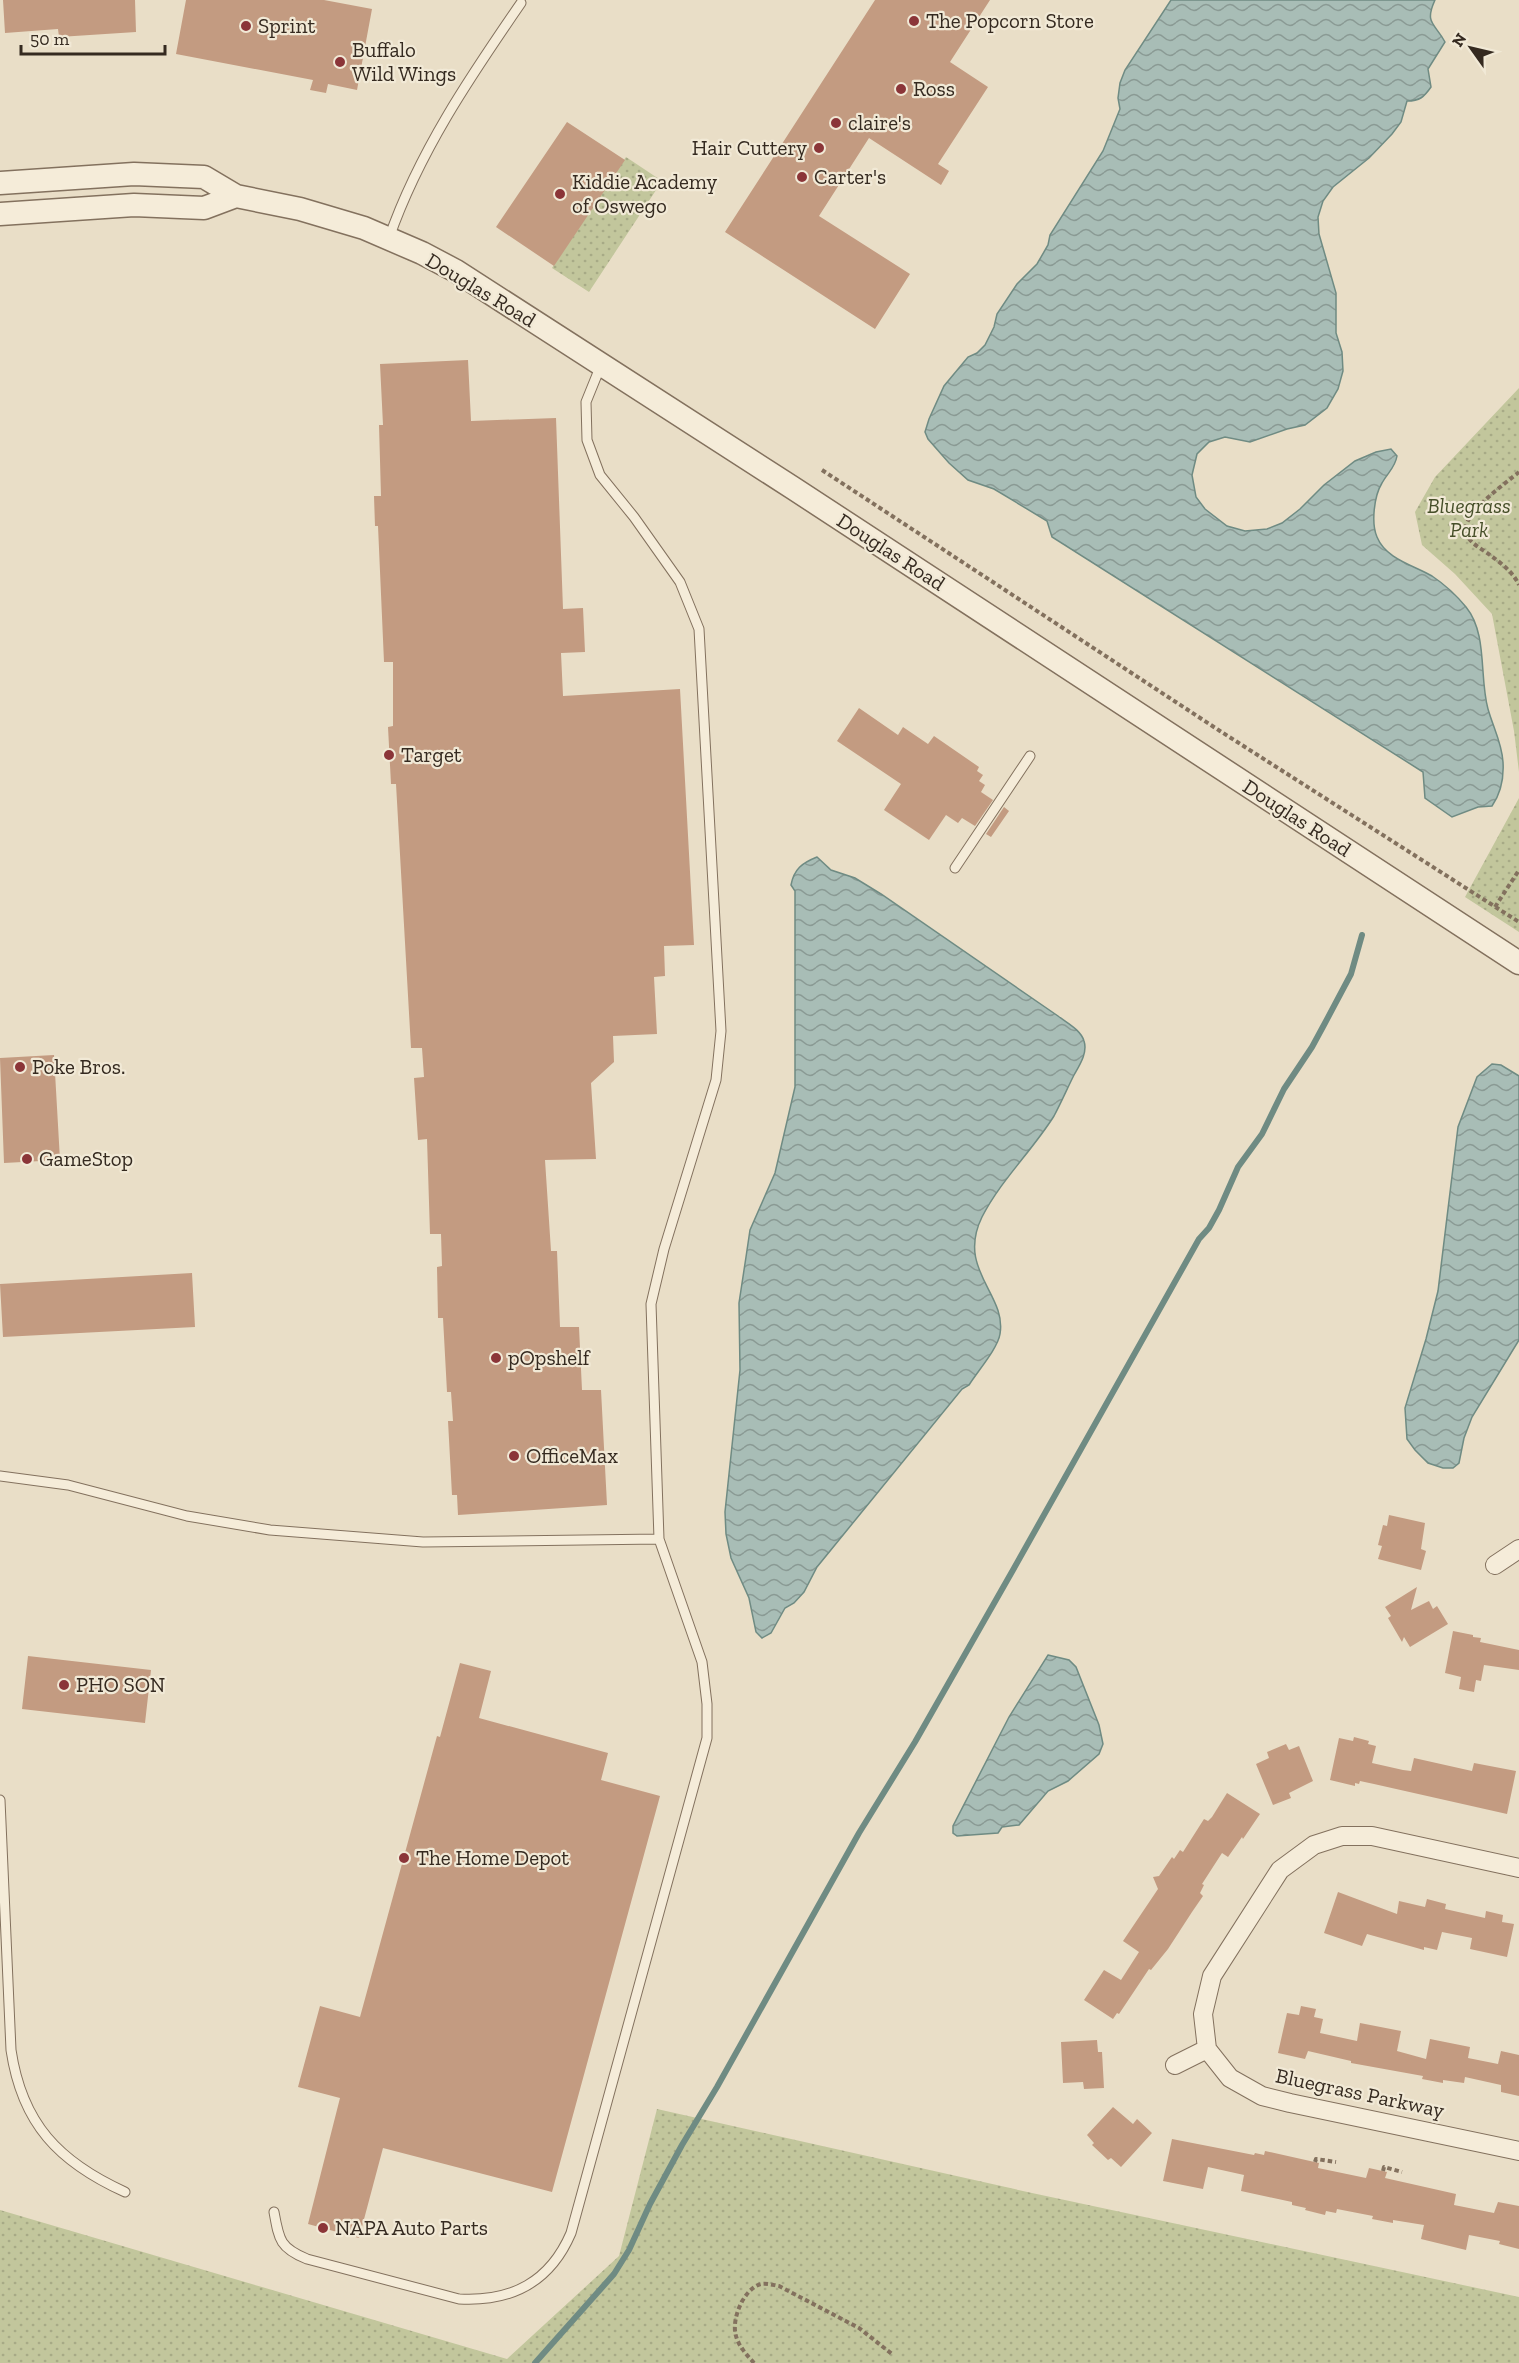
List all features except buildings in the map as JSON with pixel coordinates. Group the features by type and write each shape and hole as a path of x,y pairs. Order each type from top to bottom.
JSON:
{"street":[{"name":"Douglas Road","path":"0,183 100,175 168,174 204,177 236,196 300,209 364,228 456,271 1519,963"},
{"path":"0,214 134,205 204,208 236,196"},
{"path":"1496,1565 1519,1549"},
{"path":"1175,2065 1207,2049 1203,2014 1212,1977 1280,1870 1314,1845 1342,1836 1372,1836 1519,1868"},
{"name":"Bluegrass Parkway","path":"1207,2049 1230,2078 1262,2096 1519,2151"}],"lane":[{"path":"389,238 400,208 425,155 464,86 522,3"},
{"path":"274,2212 279,2239 294,2254 459,2299 480,2300 515,2292 543,2274 557,2260 571,2233 707,1738 707,1704 702,1662 659,1539 651,1304 670,1227 716,1080 722,1031 699,629 680,582 634,517 600,475 586,440 586,402 601,364"},
{"path":"955,868 1030,756"},
{"path":"0,1476 68,1485 187,1516 270,1530 423,1542 659,1539"},
{"path":"0,1800 11,2050 14,2070 30,2113 50,2142 100,2181 125,2192"}],"path":[{"path":"822,470 1210,725 1519,922"},
{"path":"1519,471 1476,509 1468,517 1465,525 1470,540 1502,563 1519,585"},
{"path":"1495,907 1519,870"},
{"path":"1315,2162 1316,2159 1336,2162"},
{"path":"1383,2171 1384,2167 1402,2172"},
{"path":"754,2363 738,2341 735,2322 746,2296 759,2285 768,2283 779,2286 859,2328 892,2354"}],"green space":[{"path":"626,157 662,181 589,292 552,268"},
{"name":"Bluegrass Park","path":"1519,388 1519,772 1514,731 1492,614 1455,574 1422,545 1415,512 1435,477"},
{"path":"1519,798 1519,932 1465,897"},
{"path":"657,2109 1032,2193 1519,2297 1519,2363 0,2363 0,2210 507,2359 619,2256"}],"water":[{"path":"1171,0 1435,0 1431,19 1445,42 1428,69 1431,87 1421,98 1407,101 1401,122 1392,134 1369,158 1333,187 1323,201 1318,217 1319,234 1336,293 1336,333 1342,352 1343,371 1338,389 1327,408 1305,425 1250,442 1225,437 1209,442 1197,454 1192,475 1196,497 1205,509 1227,526 1245,531 1267,529 1282,523 1355,461 1376,452 1391,449 1397,456 1395,464 1377,495 1374,510 1375,531 1381,545 1387,551 1401,561 1432,576 1450,590 1473,618 1480,643 1485,697 1501,748 1503,762 1501,785 1492,806 1478,807 1452,817 1425,798 1423,772 1052,537 1047,521 994,489 968,480 949,463 928,439 925,432 944,386 968,357 977,353 985,345 994,327 997,314 1017,284 1037,264 1048,245 1050,235 1103,151 1120,109 1118,98 1125,70"},
{"path":"817,857 831,870 855,878 881,894 1069,1024 1082,1037 1085,1050 1054,1116 990,1203 982,1217 976,1236 975,1252 978,1267 1000,1320 1000,1334 995,1346 969,1385 962,1389 817,1567 804,1592 794,1603 785,1608 771,1633 762,1638 756,1632 749,1598 731,1558 726,1534 725,1512 740,1370 739,1303 750,1230 775,1173 795,1087 795,891 791,885 800,867"},
{"path":"1492,1064 1501,1065 1519,1076 1519,1340 1472,1417 1464,1438 1459,1463 1453,1468 1443,1468 1428,1463 1407,1439 1405,1408 1438,1291 1458,1127 1477,1077"},
{"path":"1048,1655 1069,1660 1076,1667 1099,1725 1103,1744 1099,1754 1068,1781 1048,1791 1019,1825 1002,1827 998,1833 957,1836 953,1833 953,1826 1009,1717"}],"waterway":[{"path":"535,2363 614,2274 629,2250 650,2204 682,2145 717,2087 859,1833 915,1742 1199,1239 1209,1228 1238,1167 1262,1134 1284,1089 1312,1047 1351,974 1362,935"}],"place":[{"name":"The Popcorn Store","path":"914,21"},
{"name":"Sprint","path":"246,26"},
{"name":"Buffalo Wild Wings","path":"340,62"},
{"name":"Ross","path":"901,89"},
{"name":"claire's","path":"836,123"},
{"name":"Hair Cuttery","path":"819,148"},
{"name":"Carter's","path":"802,177"},
{"name":"Kiddie Academy of Oswego","path":"560,194"},
{"name":"Target","path":"389,755"},
{"name":"Poke Bros.","path":"20,1067"},
{"name":"GameStop","path":"27,1159"},
{"name":"pOpshelf","path":"496,1358"},
{"name":"OfficeMax","path":"514,1456"},
{"name":"PHO SON","path":"64,1685"},
{"name":"The Home Depot","path":"404,1858"},
{"name":"NAPA Auto Parts","path":"323,2228"}]}
